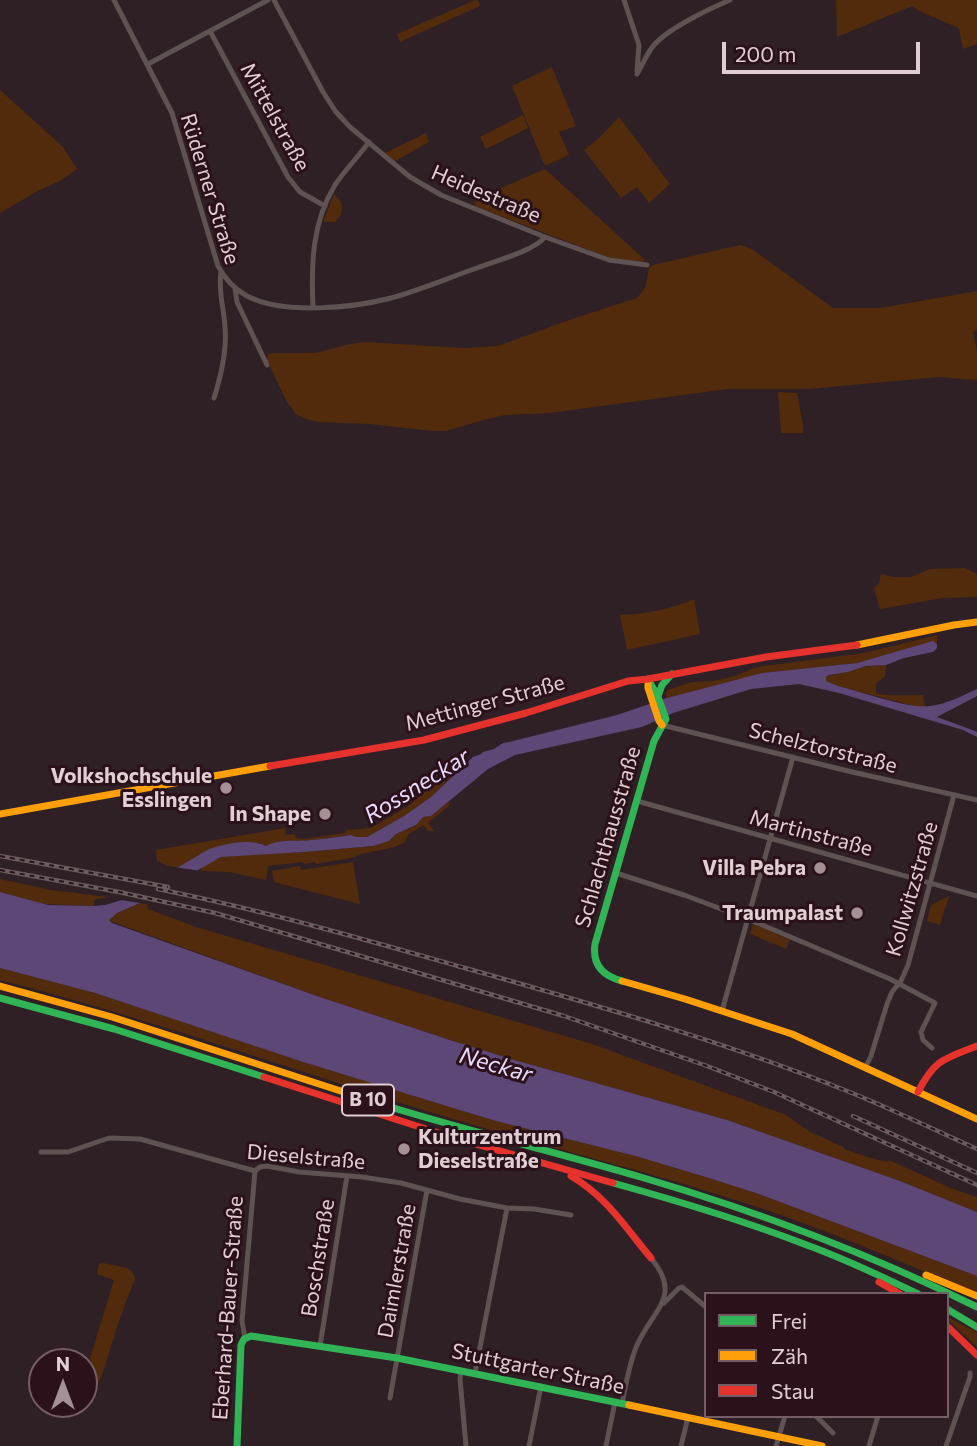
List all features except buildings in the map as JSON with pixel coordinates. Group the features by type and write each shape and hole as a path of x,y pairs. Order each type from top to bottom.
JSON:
{"main road":[{"name":"Mettinger Straße","path":"0,814 424,740 628,681 766,657 846,647 977,622"},
{"path":"655,698 662,685 673,674"},
{"path":"649,679 662,721"},
{"name":"Schlachthausstraße","path":"662,721 595,943 595,961 602,972 611,978 722,1011"},
{"name":"B 10","path":"0,986 145,1027 414,1114 710,1199 842,1246 945,1292"},
{"name":"B 10","path":"0,998 101,1026 374,1114 696,1207 815,1249 914,1292"},
{"path":"722,1011 792,1034 977,1119"},
{"path":"918,1091 933,1067 977,1046"},
{"path":"549,1165 584,1183 602,1196 651,1258"},
{"path":"842,1246 894,1263 977,1296"},
{"path":"815,1249 896,1292"},
{"name":"B 10","path":"949,1294 977,1307"},
{"path":"949,1311 977,1327"},
{"path":"949,1328 977,1355"},
{"name":"Stuttgarter Straße","path":"245,1338 253,1336 461,1370 822,1446"},
{"name":"Eberhard-Bauer-Straße","path":"237,1446 241,1345 245,1338"}],"street":[{"name":"Rüderner Straße","path":"114,0 174,120 213,254 221,272 219,288 225,343 214,398"},
{"path":"148,64 268,0"},
{"name":"Heidestraße","path":"274,0 329,103 346,123 410,177 435,193 545,237 609,260 647,265"},
{"path":"624,0 639,43 637,74 654,46 670,32 730,0"},
{"name":"Mittelstraße","path":"210,30 285,173 300,192 325,206"},
{"path":"639,43 646,47 654,46"},
{"path":"313,307 314,245 325,206 337,183 369,142"},
{"path":"221,272 235,288 264,302 293,307 352,305 418,290 532,247 545,237"},
{"path":"235,288 236,300 267,365"},
{"name":"Schelztorstraße","path":"662,721 793,757 977,800"},
{"path":"722,1011 793,757"},
{"name":"Kollwitzstraße","path":"865,1068 887,1004 909,960 954,795"},
{"name":"Martinstraße","path":"637,801 977,896"},
{"path":"615,873 748,919 879,974 935,1003 921,1032 923,1040 932,1048"},
{"name":"Dieselstraße","path":"41,1152 68,1152 109,1138 141,1139 255,1171 267,1166 296,1172 397,1182 460,1199 571,1215"},
{"name":"Eberhard-Bauer-Straße","path":"245,1338 242,1321 255,1171"},
{"name":"Boschstraße","path":"320,1346 347,1176"},
{"name":"Daimlerstraße","path":"390,1398 427,1190"},
{"path":"475,1373 508,1208"},
{"path":"651,1258 661,1271 664,1281 662,1305"},
{"path":"606,1446 636,1348 649,1323 662,1305 682,1287 704,1305"},
{"path":"461,1370 466,1446"},
{"path":"946,1446 970,1373"},
{"path":"529,1446 541,1386"},
{"path":"681,1446 688,1418"},
{"path":"818,1418 833,1433"},
{"path":"869,1446 877,1418"},
{"path":"776,1446 784,1419"}],"shaded area":[{"path":"478,0 480,6 400,42 397,34"},
{"path":"836,0 977,0 977,44 963,49 959,28 912,6 837,37"},
{"path":"552,67 576,126 559,132 569,155 547,165 544,164 512,86"},
{"path":"0,90 63,147 77,169 0,213"},
{"path":"523,115 528,128 486,149 480,137"},
{"path":"619,117 670,184 649,203 637,187 621,198 584,150"},
{"path":"426,133 429,142 395,161 385,153"},
{"path":"545,169 644,259 643,262 605,256 474,204 478,198"},
{"path":"334,194 342,211 335,222 323,222"},
{"path":"740,245 752,249 833,308 880,308 977,291 977,330 973,332 977,351 977,380 938,377 809,389 727,389 550,413 505,415 446,431 433,431 318,422 303,418 295,413 286,400 267,360 268,354 272,353 316,353 364,342 465,348 498,346 637,298 645,288 649,268 653,265"},
{"path":"778,392 797,393 803,433 781,433"},
{"path":"965,568 977,574 977,597 943,598 880,609 874,588 879,583 881,574 911,577 930,569"},
{"path":"694,599 700,634 627,650 620,615 677,606"},
{"path":"937,635 937,644 933,642 857,663 762,673 665,699 667,690 692,682 735,676 757,667 864,653"},
{"path":"886,665 885,676 876,684 876,694 923,695 925,707 826,681 826,677 832,675 868,666"},
{"path":"466,762 431,797 367,837 351,835 282,841 266,846 259,843 209,849 180,868 157,861 156,850 285,828 286,835 295,834 296,838 304,839 371,828 408,806 444,776 444,773"},
{"path":"448,802 450,805 428,823 434,831 428,831 423,825 408,835 405,842 395,847 316,864 303,862 268,866 266,880 229,872 201,871 201,867 226,856 373,846 391,840 396,834 415,826 423,817 431,816"},
{"path":"353,862 360,904 274,882 272,871 300,866 301,870"},
{"path":"0,879 51,890 108,897 94,900 94,906 43,904 0,892"},
{"path":"949,896 940,925 927,921 931,905"},
{"path":"140,903 147,904 148,909 196,927 592,1044 786,1115 810,1132 844,1149 870,1158 889,1160 977,1197 977,1212 900,1181 727,1120 450,1040 317,996 110,921 117,913"},
{"path":"753,924 790,940 786,949 750,934"},
{"path":"0,968 95,993 303,1062 496,1121 639,1157 756,1193 977,1276 977,1293 774,1213 667,1179 430,1112 162,1026 0,980"},
{"path":"99,1264 127,1268 135,1278 98,1382 98,1348 93,1348 114,1280 97,1274"},
{"path":"949,1318 977,1332 977,1347 949,1321"}],"water":[{"name":"Neckar","path":"933,641 937,648 933,652 886,665 866,666 829,675 826,681 885,699 920,706 942,703 977,689 977,696 937,717 977,732 977,737 963,730 839,693 799,684 751,689 673,713 642,727 515,755 488,769 431,816 423,817 416,825 396,834 389,841 373,846 221,857 117,913 109,920 317,996 450,1040 727,1120 900,1181 977,1212 977,1276 712,1179 639,1157 496,1121 303,1062 95,993 0,968 0,892 48,905 105,905 122,900 215,847 245,842 266,846 282,841 351,835 367,837 431,797 473,757 503,743 617,715 667,698 762,673 857,663"}],"pier":[{"path":"174,867 201,871 146,904 115,899"}],"railway":[{"path":"0,856 168,887"},
{"path":"0,870 215,913 564,1016 774,1092 977,1185"},
{"path":"158,889 350,936 655,1024 796,1071 977,1149"},
{"path":"853,1116 977,1173"}],"traffic: fast":[{"path":"658,696 662,685 672,674"},
{"path":"622,981 604,973 597,964 595,944 654,741 666,719 648,679"},
{"path":"0,998 114,1029 264,1077"},
{"path":"387,1106 730,1205 814,1235 945,1292"},
{"path":"613,1183 781,1235 847,1261 914,1292"},
{"path":"949,1294 977,1307"},
{"path":"949,1310 977,1327"},
{"path":"237,1446 241,1345 244,1339 251,1336 397,1358 629,1405"}],"traffic: slow":[{"path":"857,645 977,622"},
{"path":"648,680 648,688 662,725"},
{"path":"0,814 270,766"},
{"path":"622,981 792,1034 977,1119"},
{"path":"0,986 112,1017 387,1106"},
{"path":"926,1275 977,1296"},
{"path":"629,1405 822,1446"}],"traffic: jam":[{"path":"270,766 424,740 526,713 628,681 766,657 857,645"},
{"path":"918,1092 935,1066 977,1046"},
{"path":"264,1077 451,1137 613,1183"},
{"path":"571,1176 605,1203 651,1258"},
{"path":"879,1282 896,1292"},
{"path":"949,1328 977,1355"}],"place":[{"name":"Volkshochschule Esslingen","path":"226,788"},
{"name":"In Shape","path":"325,814"},
{"name":"Villa Pebra","path":"820,868"},
{"name":"Traumpalast","path":"857,913"},
{"name":"Kulturzentrum Dieselstraße","path":"404,1149"}],"water label":[{"name":"Rossneckar","path":"417,786"}]}
